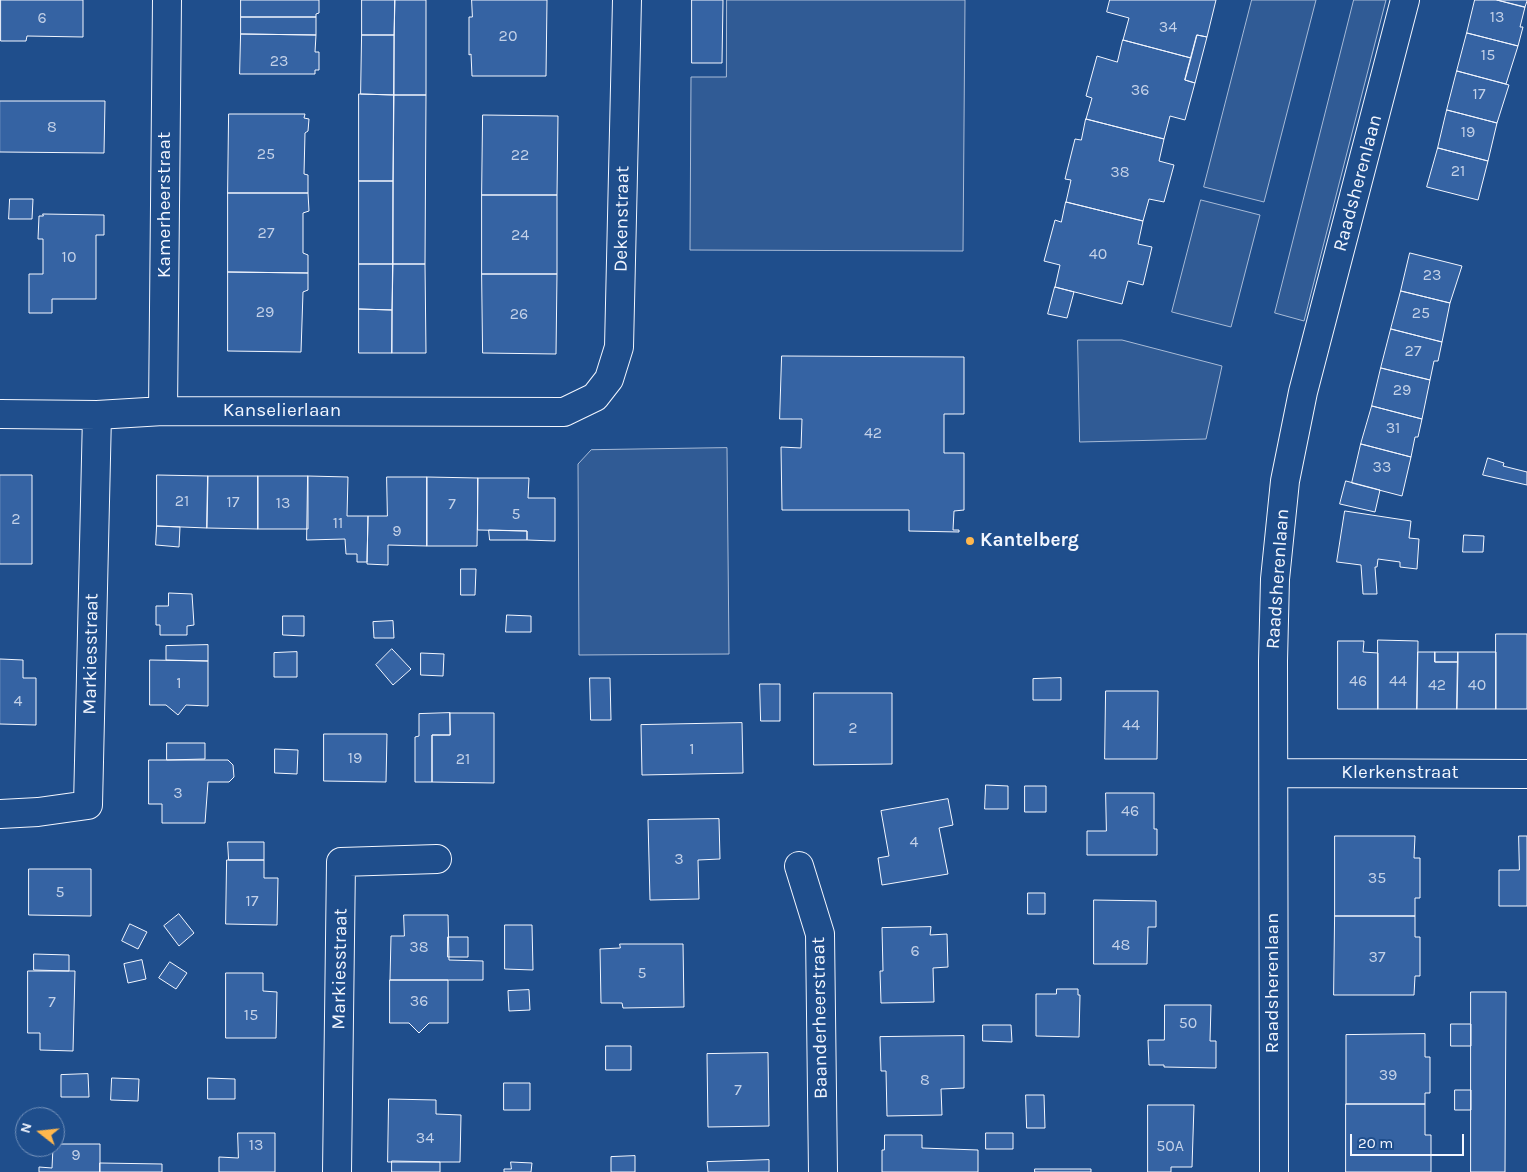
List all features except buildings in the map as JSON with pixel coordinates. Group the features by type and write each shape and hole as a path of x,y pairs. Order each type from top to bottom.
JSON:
{"street":[{"name":"Kamerheerstraat","path":"163,411 167,0"},
{"name":"Dekenstraat","path":"564,412 595,397 609,379 619,347 627,0"},
{"name":"Raadsherenlaan","path":"1274,1172 1273,661 1275,579 1285,480 1303,392 1405,0"},
{"name":"Kanselierlaan","path":"0,414 97,415 163,411 564,412"},
{"name":"Markiesstraat","path":"0,814 38,812 88,804 97,415"},
{"name":"Klerkenstraat","path":"1274,773 1527,774"},
{"name":"Markiesstraat","path":"337,1172 341,862 437,859"},
{"name":"Baanderheerstraat","path":"799,866 820,934 823,1172"}],"shaded area":[{"path":"727,0 965,0 963,251 690,250 691,77 726,77"},
{"path":"1252,0 1316,0 1264,202 1204,187"},
{"path":"1354,0 1386,0 1304,321 1275,313"},
{"path":"1201,200 1260,215 1231,327 1172,312"},
{"path":"1078,340 1122,340 1222,366 1206,439 1080,442"},
{"path":"727,448 729,654 579,655 578,464 591,450"}],"place":[{"name":"Kantelberg","path":"970,541"}]}
